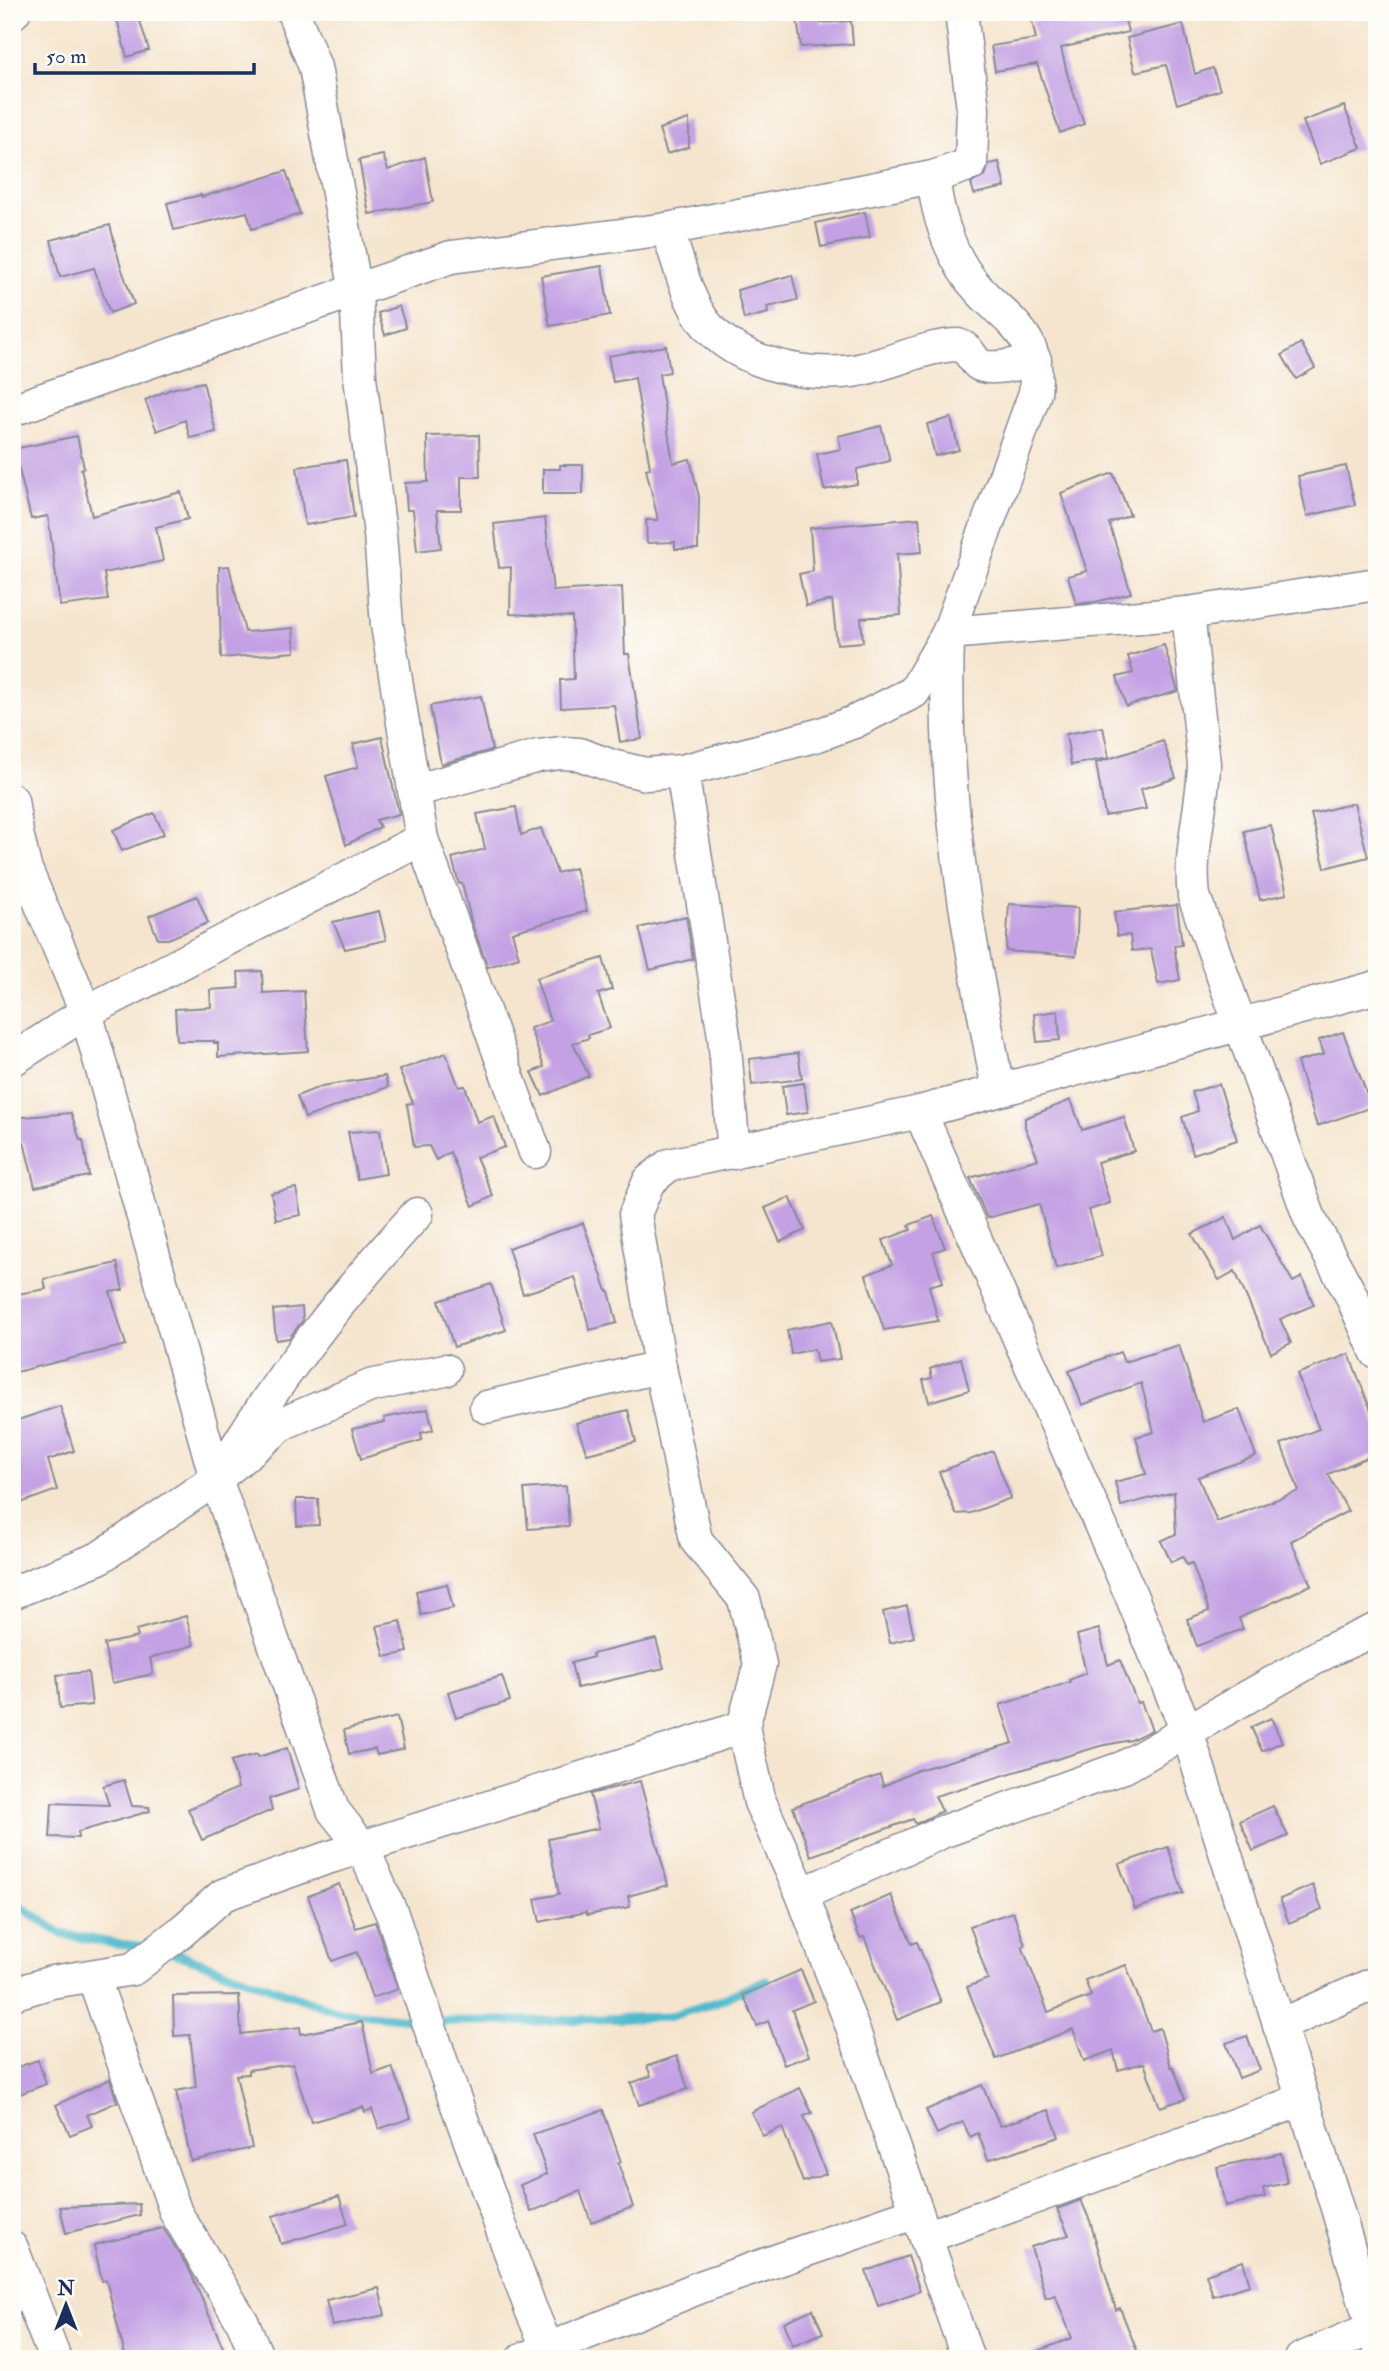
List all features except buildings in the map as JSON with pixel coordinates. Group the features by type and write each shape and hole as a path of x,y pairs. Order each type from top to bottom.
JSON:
{"street":[{"path":"293,12 315,67 356,292 359,377 380,534 387,625 422,839 535,1152"},
{"path":"12,410 451,257 667,229 933,177 971,164 973,109 961,12"},
{"path":"414,791 561,752 579,754 646,774 682,771 818,735 890,706 914,692 948,633 1035,393 1035,360 1031,348 1018,326 997,310 963,270 942,225 933,177"},
{"path":"667,229 700,315 724,342 751,357 798,369 853,370 958,345 970,351 982,366 993,368 1035,360"},
{"path":"948,633 1188,613 1377,584"},
{"path":"1188,613 1204,764 1191,875 1194,896 1311,1219 1351,1295 1377,1353"},
{"path":"948,633 946,699 956,837 998,1090"},
{"path":"682,771 724,1036 734,1153"},
{"path":"12,800 16,834 25,867 86,1012 216,1479 333,1810 363,1848 392,1914 445,2072 530,2307 541,2355 703,2286 921,2225 1302,2099"},
{"path":"12,1059 86,1012 422,839"},
{"path":"968,2359 857,2040 802,1894 761,1802 743,1727 761,1664 744,1599 696,1540 660,1367 635,1214 649,1181 669,1166 920,1112 1377,987"},
{"path":"920,1112 1128,1588 1187,1731 1375,2332 1301,2359"},
{"path":"216,1479 253,1419 307,1343 375,1259 416,1214"},
{"path":"486,1407 660,1367"},
{"path":"12,1593 99,1558 216,1479 284,1423 370,1385 445,1370"},
{"path":"802,1894 942,1832 1124,1768 1328,1651 1377,1629"},
{"path":"12,1994 52,1982 133,1969 223,1895 324,1859 743,1727"},
{"path":"93,1976 176,2213 243,2323 258,2359"},
{"path":"1279,2026 1377,1982"},
{"path":"12,2248 19,2282 55,2359"}],"waterway":[{"path":"12,1901 62,1934 149,1947"},
{"path":"169,1951 339,2012 421,2020"},
{"path":"435,2021 668,2017 716,2002 766,1980"}]}
